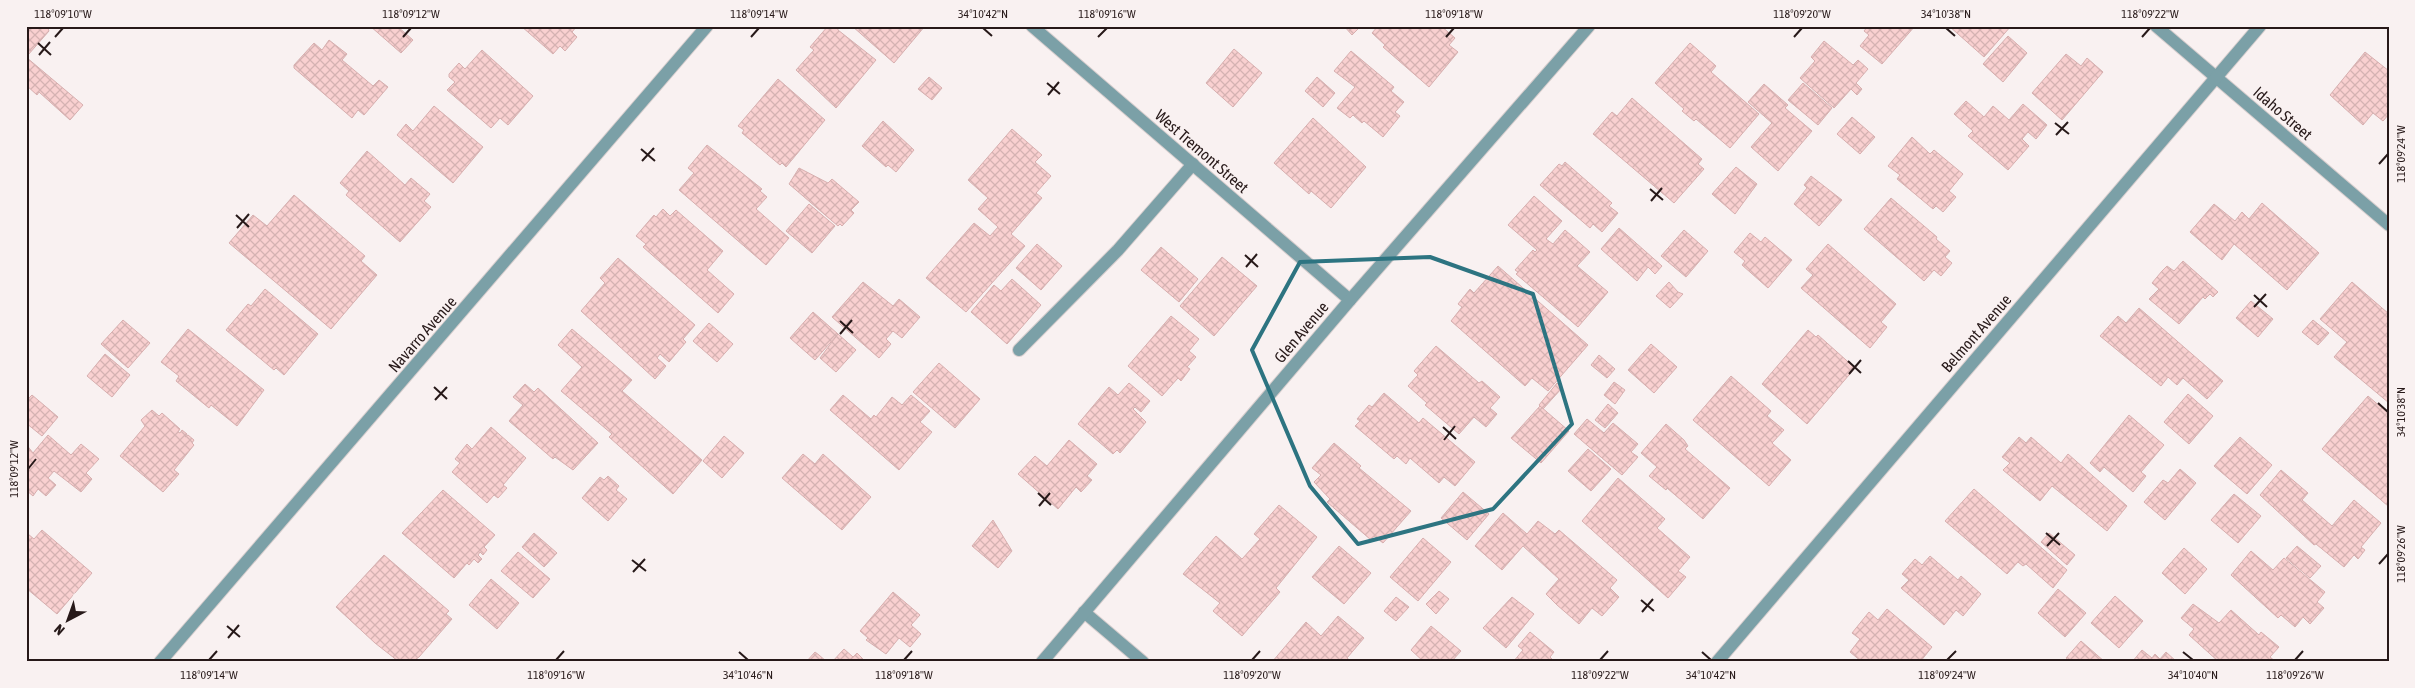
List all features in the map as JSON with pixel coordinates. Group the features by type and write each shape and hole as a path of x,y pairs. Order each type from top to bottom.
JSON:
{"street":[{"name":"Navarro Avenue","path":"160,662 707,26"},
{"name":"West Tremont Street","path":"1032,26 1350,300"},
{"name":"Glen Avenue","path":"1042,662 1350,300 1589,26"},
{"name":"Idaho Street","path":"2156,26 2389,225"},
{"name":"Belmont Avenue","path":"1717,662 2260,26"},
{"path":"1019,350 1118,250 1193,164"},
{"path":"1084,612 1143,662"}],"highlighted area":[{"path":"1430,257 1533,294 1572,424 1493,509 1358,544 1310,486 1252,350 1300,262"}],"building":[{"path":"26,26 47,26 49,31 28,55 26,53"},
{"path":"370,26 397,26 413,40 401,53"},
{"path":"521,26 577,26 572,32 577,37 565,51 560,46 553,54"},
{"path":"828,26 837,26 838,30 876,60 836,108 796,70 814,50 810,47"},
{"path":"852,26 925,26 894,63"},
{"path":"1344,26 1361,26 1352,35"},
{"path":"1378,26 1441,26 1455,38 1449,45 1458,52 1429,87 1383,47 1385,45 1372,33"},
{"path":"1868,26 1915,26 1882,64 1860,46 1869,35 1864,31"},
{"path":"1949,26 2011,26 1984,57"},
{"path":"2008,36 2027,53 2003,82 1983,64"},
{"path":"329,40 347,54 342,60 373,86 379,80 388,87 364,115 358,110 352,118 294,68 294,65 314,43 322,50"},
{"path":"1824,41 1853,65 1858,60 1868,69 1856,83 1862,89 1857,95 1851,89 1834,108 1800,78 1815,61 1811,57"},
{"path":"1690,43 1716,66 1711,72 1759,114 1730,148 1696,119 1694,121 1682,111 1684,109 1655,83"},
{"path":"1234,49 1262,73 1233,107 1206,83"},
{"path":"482,50 533,96 508,125 500,118 491,128 447,90 455,82 449,77 449,74 459,63 465,69"},
{"path":"1351,51 1394,87 1391,91 1404,102 1395,112 1400,116 1383,137 1364,121 1362,123 1353,115 1350,118 1337,108 1355,87 1334,71"},
{"path":"2365,52 2389,71 2389,114 2383,121 2373,113 2363,125 2330,95"},
{"path":"2066,54 2081,66 2087,58 2103,72 2062,120 2032,93"},
{"path":"26,57 83,105 70,120 39,92 37,95 26,85"},
{"path":"929,77 942,88 932,100 918,89"},
{"path":"1317,77 1335,93 1323,107 1305,91"},
{"path":"778,79 825,120 786,167 782,163 780,165 742,133 744,130 738,126"},
{"path":"1803,83 1832,108 1818,125 1788,100"},
{"path":"1764,84 1788,105 1785,108 1812,131 1778,171 1751,147 1772,123 1748,102"},
{"path":"1632,98 1702,159 1698,164 1704,169 1674,203 1593,134 1612,112 1617,116"},
{"path":"1966,101 1984,117 1993,106 2009,120 2023,104 2047,125 2036,139 2028,132 2022,139 2029,146 2008,170 1968,136 1973,131 1954,114"},
{"path":"434,106 483,147 453,183 397,135 406,124 413,131"},
{"path":"1852,117 1875,137 1860,154 1837,134"},
{"path":"1313,118 1366,167 1331,208 1311,191 1309,194 1274,163"},
{"path":"883,121 914,150 896,172 888,165 886,167 862,146"},
{"path":"1012,129 1042,155 1035,162 1051,176 1036,193 1042,198 1011,234 1025,246 966,312 926,278 974,223 990,236 998,227 978,209 988,198 968,180"},
{"path":"1912,137 1930,154 1934,150 1963,174 1949,191 1956,197 1943,212 1936,206 1933,209 1897,179 1900,175 1888,166"},
{"path":"707,145 762,189 760,191 767,197 756,209 789,238 766,265 679,190 694,173 688,168"},
{"path":"367,151 405,185 411,178 430,194 424,201 431,207 400,242 346,195 349,191 340,183"},
{"path":"1565,162 1612,203 1609,206 1618,213 1602,232 1593,224 1590,228 1540,185 1559,164 1562,166"},
{"path":"1736,167 1757,184 1735,214 1712,194"},
{"path":"799,168 828,183 832,179 859,202 851,210 854,213 842,226 840,224 838,226 789,184"},
{"path":"1811,176 1842,200 1819,226 1794,204 1807,188 1804,185"},
{"path":"294,195 365,256 361,261 377,275 331,329 229,243 253,215 267,226"},
{"path":"1534,196 1562,221 1546,239 1553,244 1565,230 1590,252 1577,266 1608,292 1578,327 1516,274 1518,272 1515,270 1533,250 1535,252 1537,250 1508,225"},
{"path":"1891,198 1937,237 1936,239 1950,251 1945,257 1952,263 1941,276 1934,270 1924,281 1864,229"},
{"path":"2262,203 2319,253 2287,290 2234,244 2222,260 2190,232 2214,204 2235,221 2242,212 2249,219"},
{"path":"809,204 835,226 812,253 786,231"},
{"path":"663,209 670,216 676,210 723,251 707,270 734,294 718,313 643,247 646,244 636,236 654,215 656,217"},
{"path":"1619,228 1662,266 1655,274 1648,267 1637,281 1601,249"},
{"path":"1684,230 1708,251 1686,277 1661,256"},
{"path":"1750,233 1761,242 1765,237 1792,260 1768,288 1742,265 1745,261 1734,252"},
{"path":"1037,244 1062,266 1041,290 1016,268"},
{"path":"1828,244 1896,304 1881,322 1887,327 1870,348 1801,288 1813,275 1806,269"},
{"path":"1161,247 1198,279 1179,302 1141,270"},
{"path":"1222,257 1257,286 1214,336 1180,306"},
{"path":"618,258 695,325 683,339 686,342 669,362 660,354 657,358 666,366 655,379 581,311 605,283 600,278"},
{"path":"2183,261 2218,292 2213,297 2210,294 2205,299 2203,297 2179,324 2149,299 2159,289 2152,283 2162,271 2167,266 2174,271"},
{"path":"1498,266 1588,345 1548,391 1532,378 1525,386 1451,321 1462,307 1458,304 1470,289 1474,293"},
{"path":"1012,279 1041,305 1007,344 971,312 994,285 1001,291"},
{"path":"863,282 893,306 899,299 920,317 902,338 893,331 886,339 891,344 879,358 832,317"},
{"path":"1669,282 1678,292 1683,294 1670,308 1656,296"},
{"path":"2352,282 2389,314 2389,403 2334,357 2347,342 2320,319"},
{"path":"265,289 318,334 284,375 276,368 274,370 226,330 248,304 251,306"},
{"path":"2251,301 2273,319 2258,337 2236,318"},
{"path":"2139,308 2223,381 2207,399 2183,378 2177,385 2168,377 2161,386 2100,336 2118,316 2126,323"},
{"path":"813,312 838,334 815,360 790,338"},
{"path":"1171,316 1199,339 1189,351 1196,357 1187,367 1190,369 1181,381 1178,378 1162,396 1128,366"},
{"path":"123,320 150,343 128,368 101,344"},
{"path":"2313,320 2329,333 2318,345 2302,332"},
{"path":"709,323 733,344 717,362 693,341"},
{"path":"188,329 264,390 237,426 211,405 209,408 176,381 179,376 161,362"},
{"path":"572,329 632,380 622,391 702,460 673,494 609,437 612,434 561,391 582,367 558,345"},
{"path":"1808,330 1816,337 1818,335 1855,368 1807,424 1762,384"},
{"path":"838,334 856,350 836,372 820,358"},
{"path":"1651,344 1677,367 1654,393 1628,370"},
{"path":"1436,346 1479,383 1482,381 1500,397 1490,408 1497,414 1486,427 1474,417 1459,434 1425,405 1427,403 1408,386 1418,375 1414,371"},
{"path":"105,354 130,375 112,397 87,376"},
{"path":"1599,355 1615,369 1607,378 1591,365"},
{"path":"939,363 980,399 955,428 913,392"},
{"path":"1731,376 1771,411 1767,416 1784,430 1772,443 1791,460 1769,486 1693,420"},
{"path":"1614,382 1625,390 1615,404 1604,395"},
{"path":"1129,383 1150,401 1141,412 1135,407 1133,409 1146,422 1120,453 1117,450 1113,454 1078,424 1109,387 1118,395"},
{"path":"1557,383 1562,388 1543,409 1539,405"},
{"path":"525,384 534,392 538,388 598,443 573,470 555,457 553,459 509,421 523,405 513,397"},
{"path":"1384,393 1419,423 1423,418 1475,462 1455,486 1444,477 1439,483 1410,458 1406,464 1397,456 1394,459 1355,426 1360,421 1357,419 1369,405 1372,407"},
{"path":"2188,394 2213,416 2189,444 2164,422"},
{"path":"32,395 58,417 42,436 26,423 26,401"},
{"path":"843,395 871,419 874,415 876,417 892,397 902,405 911,395 930,411 920,422 932,432 899,470 830,410"},
{"path":"2368,396 2389,414 2388,506 2322,449"},
{"path":"1608,404 1618,413 1605,428 1595,420"},
{"path":"1540,406 1569,431 1541,463 1511,438"},
{"path":"152,410 159,416 162,413 180,429 178,432 180,433 182,430 187,434 185,437 188,435 194,440 192,443 194,445 174,470 179,474 163,492 120,456 145,426 141,420"},
{"path":"2129,415 2164,445 2141,472 2146,476 2133,492 2104,467 2100,472 2090,463"},
{"path":"1587,419 1604,433 1613,423 1638,444 1631,452 1638,457 1622,475 1574,434"},
{"path":"1666,424 1684,440 1688,446 1685,449 1730,488 1703,519 1667,488 1666,490 1649,476 1657,467 1641,453"},
{"path":"491,427 526,458 503,485 507,488 498,498 494,495 487,503 452,472 460,463 455,459 467,444 472,449"},
{"path":"48,435 71,455 81,444 99,459 86,473 92,479 81,492 54,471 48,478 56,485 46,496 38,489 33,496 26,490 26,444 33,453"},
{"path":"724,436 744,453 722,478 703,461"},
{"path":"2019,437 2026,443 2031,437 2061,463 2068,454 2127,506 2107,531 2052,486 2040,501 2003,470 2010,463 2002,457"},
{"path":"2240,437 2272,465 2247,494 2214,466"},
{"path":"1069,440 1097,464 1087,476 1092,480 1081,492 1076,487 1058,509 1018,474 1035,456 1047,466"},
{"path":"1334,443 1361,466 1359,468 1411,511 1383,543 1374,536 1371,540 1327,502 1330,499 1314,482 1321,475 1312,468"},
{"path":"1588,449 1611,469 1591,491 1568,471"},
{"path":"803,454 815,464 823,454 871,497 842,530 782,478"},
{"path":"2180,469 2196,483 2165,520 2144,502 2163,480 2168,483"},
{"path":"2281,470 2308,493 2302,500 2332,526 2354,500 2381,523 2361,547 2365,550 2358,559 2354,555 2344,567 2316,544 2314,545 2260,495"},
{"path":"608,476 619,486 616,490 627,499 608,521 582,498 600,477 604,480"},
{"path":"1618,478 1665,519 1657,528 1690,557 1678,571 1686,577 1668,598 1582,521"},
{"path":"1974,489 2067,570 2053,588 2026,564 2023,566 2018,562 2007,574 1945,521"},
{"path":"443,490 495,535 484,547 487,550 483,555 480,552 478,555 482,559 478,563 474,559 469,565 467,563 454,578 402,533"},
{"path":"1463,492 1489,514 1467,540 1441,518"},
{"path":"2234,494 2261,516 2238,543 2211,520"},
{"path":"1279,505 1317,537 1276,588 1280,592 1242,636 1213,611 1220,603 1183,574 1216,536 1242,559 1260,539 1254,534"},
{"path":"1503,513 1527,534 1538,521 1555,534 1559,530 1617,580 1610,588 1619,597 1602,616 1592,608 1579,624 1546,594 1559,579 1523,546 1502,570 1475,546"},
{"path":"993,520 1012,551 998,568 972,546"},
{"path":"42,530 92,573 57,614 26,588 26,536 28,534 34,539"},
{"path":"534,533 557,553 544,567 522,547"},
{"path":"2049,533 2075,555 2067,565 2041,542"},
{"path":"1423,538 1451,562 1418,601 1390,577"},
{"path":"1339,546 1371,573 1344,604 1312,577"},
{"path":"2297,546 2321,566 2310,578 2286,558"},
{"path":"2184,548 2207,569 2185,594 2162,573"},
{"path":"2251,551 2273,570 2284,558 2325,592 2317,602 2324,608 2310,624 2303,617 2295,627 2281,615 2278,618 2231,575"},
{"path":"518,552 550,579 533,598 501,571"},
{"path":"384,555 449,611 446,614 452,619 419,657 412,662 398,661 375,643 336,607"},
{"path":"1930,556 1958,580 1961,576 1981,594 1963,616 1956,610 1944,625 1901,588 1909,580 1902,574 1915,559 1922,565"},
{"path":"491,579 519,603 497,629 469,605"},
{"path":"2058,589 2086,613 2065,637 2038,613"},
{"path":"1439,591 1449,599 1436,614 1426,604"},
{"path":"893,592 920,615 911,625 921,634 910,647 899,638 886,654 866,640 868,638 860,631"},
{"path":"2115,596 2143,621 2119,648 2091,623"},
{"path":"1396,597 1409,607 1396,621 1384,611"},
{"path":"1512,597 1534,614 1506,648 1483,628"},
{"path":"2193,604 2219,623 2231,610 2259,635 2261,632 2279,647 2270,657 2276,662 2219,662 2189,635 2194,629 2181,618"},
{"path":"1887,609 1932,647 1920,662 1862,662 1850,652 1860,639 1852,633 1869,612 1878,620"},
{"path":"1338,616 1364,638 1347,658 1352,662 1272,662 1306,622 1321,636"},
{"path":"1431,626 1461,651 1451,662 1424,662 1411,650"},
{"path":"1530,632 1554,652 1550,657 1555,662 1513,662 1523,650 1518,646"},
{"path":"2081,641 2105,662 2071,662 2066,658"},
{"path":"844,649 853,657 857,653 864,660 832,662"},
{"path":"2142,650 2152,658 2155,654 2160,659 2166,652 2177,662 2132,662"},
{"path":"815,652 819,655 827,662 806,662"}]}
